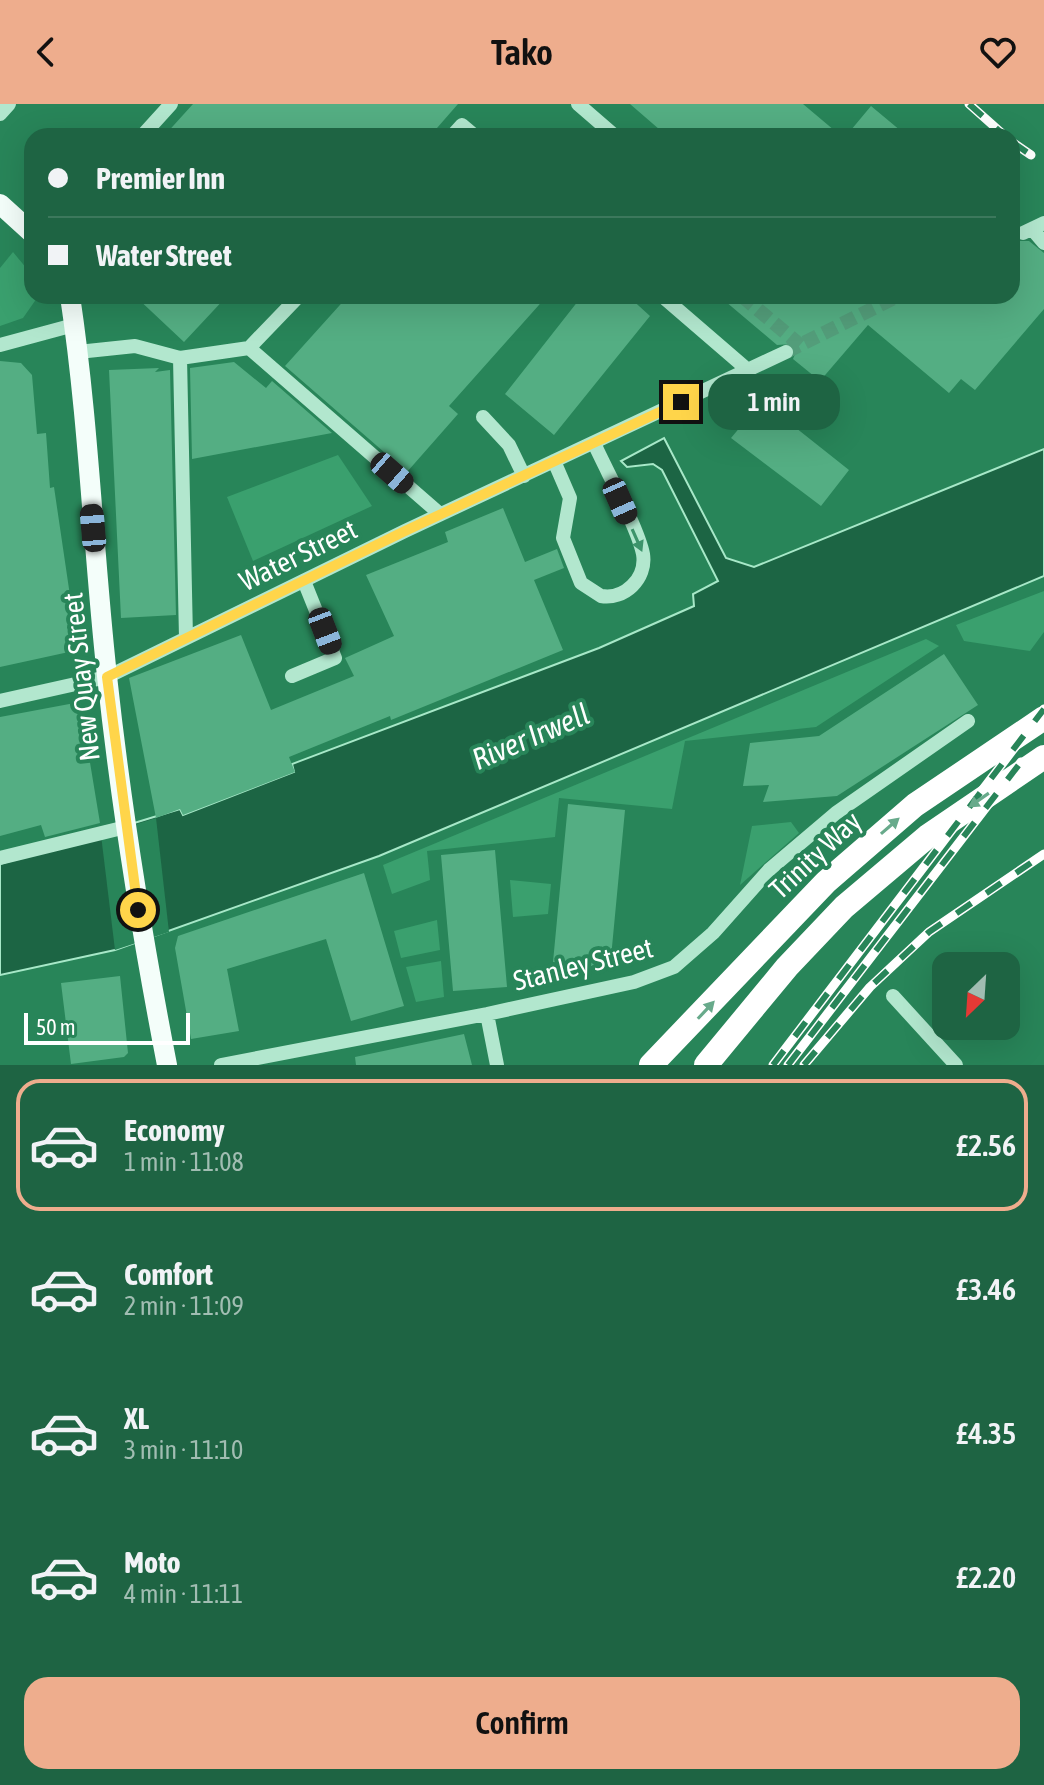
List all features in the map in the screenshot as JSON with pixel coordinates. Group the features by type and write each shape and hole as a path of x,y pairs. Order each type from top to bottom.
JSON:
{"highway":[{"name":"Trinity Way","path":"651,1065 826,882 915,805 1044,718"},
{"name":"Trinity Way","path":"706,1065 787,967 844,907 928,836 1044,757"}],"main road":[{"path":"0,204 24,226"},
{"name":"New Quay Street","path":"71,304 107,677 143,942 167,1065"}],"street":[{"path":"0,114 9,104"},
{"path":"149,128 171,104"},
{"path":"578,104 606,128"},
{"path":"1034,228 1044,243"},
{"path":"78,352 135,346 180,358 249,348 291,304"},
{"path":"673,304 749,371"},
{"path":"0,345 74,325"},
{"path":"249,348 440,514"},
{"name":"Water Street","path":"0,701 107,677 440,514 786,352"},
{"path":"180,358 186,638"},
{"path":"483,417 509,445 524,476"},
{"path":"554,461 570,498 563,538 581,583 601,596 624,593 635,583 643,553 594,443"},
{"path":"292,676 335,658 304,581"},
{"name":"Stanley Street","path":"221,1065 487,1014 634,982 674,967 713,933 770,869 836,813 968,721"},
{"path":"0,858 126,827"},
{"path":"893,996 956,1065"},
{"path":"487,1014 497,1065"}],"shaded area":[{"path":"13,252 24,265 24,304 33,304 23,318 0,326 0,268"},
{"path":"338,455 372,506 253,561 227,497"},
{"path":"1044,591 1044,632 1030,651 964,641 956,625"},
{"path":"926,639 939,646 816,727 685,741 672,809 559,798 555,837 427,851 430,880 392,894 383,865"},
{"path":"791,822 799,833 740,885 752,826"},
{"path":"510,880 551,884 548,914 513,917"},
{"path":"437,920 440,950 401,958 394,931"},
{"path":"441,961 444,997 416,1002 406,967"}],"water":[{"name":"River Irwell","path":"664,438 726,558 754,567 1044,449 1044,576 379,856 115,950 0,975 0,864 180,809 183,815 294,772 292,764 599,648 694,606 693,594 718,581 662,470 653,464 627,467 621,461"}],"pier":[{"path":"156,818 169,932 115,950 101,835"}],"building":[{"path":"193,104 458,104 437,128 171,128"},
{"path":"630,104 803,104 832,128 658,128"},
{"path":"871,106 897,128 853,128"},
{"path":"1020,241 1029,241 1044,253 1044,309 975,390 961,379 949,393 868,325 820,381 793,359 796,352 792,344 777,345 728,304 1020,304"},
{"path":"144,304 220,304 184,342"},
{"path":"341,304 540,304 449,406 458,414 407,472 285,366"},
{"path":"576,304 637,304 650,316 554,435 505,394"},
{"path":"0,361 21,363 32,375 37,434 46,433 50,488 54,487 78,650 0,667"},
{"path":"234,362 266,388 272,381 332,433 192,459 190,368"},
{"path":"159,368 155,372 170,370 176,615 121,618 109,370"},
{"path":"762,401 849,470 821,506 731,438"},
{"path":"503,508 525,562 557,549 564,568 534,580 563,650 391,720 390,716 289,757 295,772 183,815 180,809 156,818 129,678 241,635 271,710 354,676 345,658 394,636 366,575 448,542 445,532"},
{"path":"944,654 978,705 837,796 763,802 769,785 743,786 750,743 819,736"},
{"path":"80,702 100,823 45,837 41,825 0,836 0,717"},
{"path":"568,804 625,810 610,968 553,962"},
{"path":"495,850 507,987 453,991 441,855"},
{"path":"364,873 404,1006 351,1021 326,939 227,969 239,1031 191,1039 175,948 178,936"},
{"path":"120,976 128,1053 124,1057 71,1064 61,983"},
{"path":"464,1034 472,1065 356,1065 355,1057"}],"tunnel":[{"path":"751,304 800,345"},
{"path":"786,352 882,304"}],"railway":[{"path":"969,104 996,128"},
{"path":"1020,147 1031,155"},
{"path":"773,1065 1044,709"},
{"path":"788,1065 1021,762"},
{"path":"804,1065 870,987 929,932 1044,854"}],"route":[{"path":"138,910 107,677 405,531 681,402"}]}
